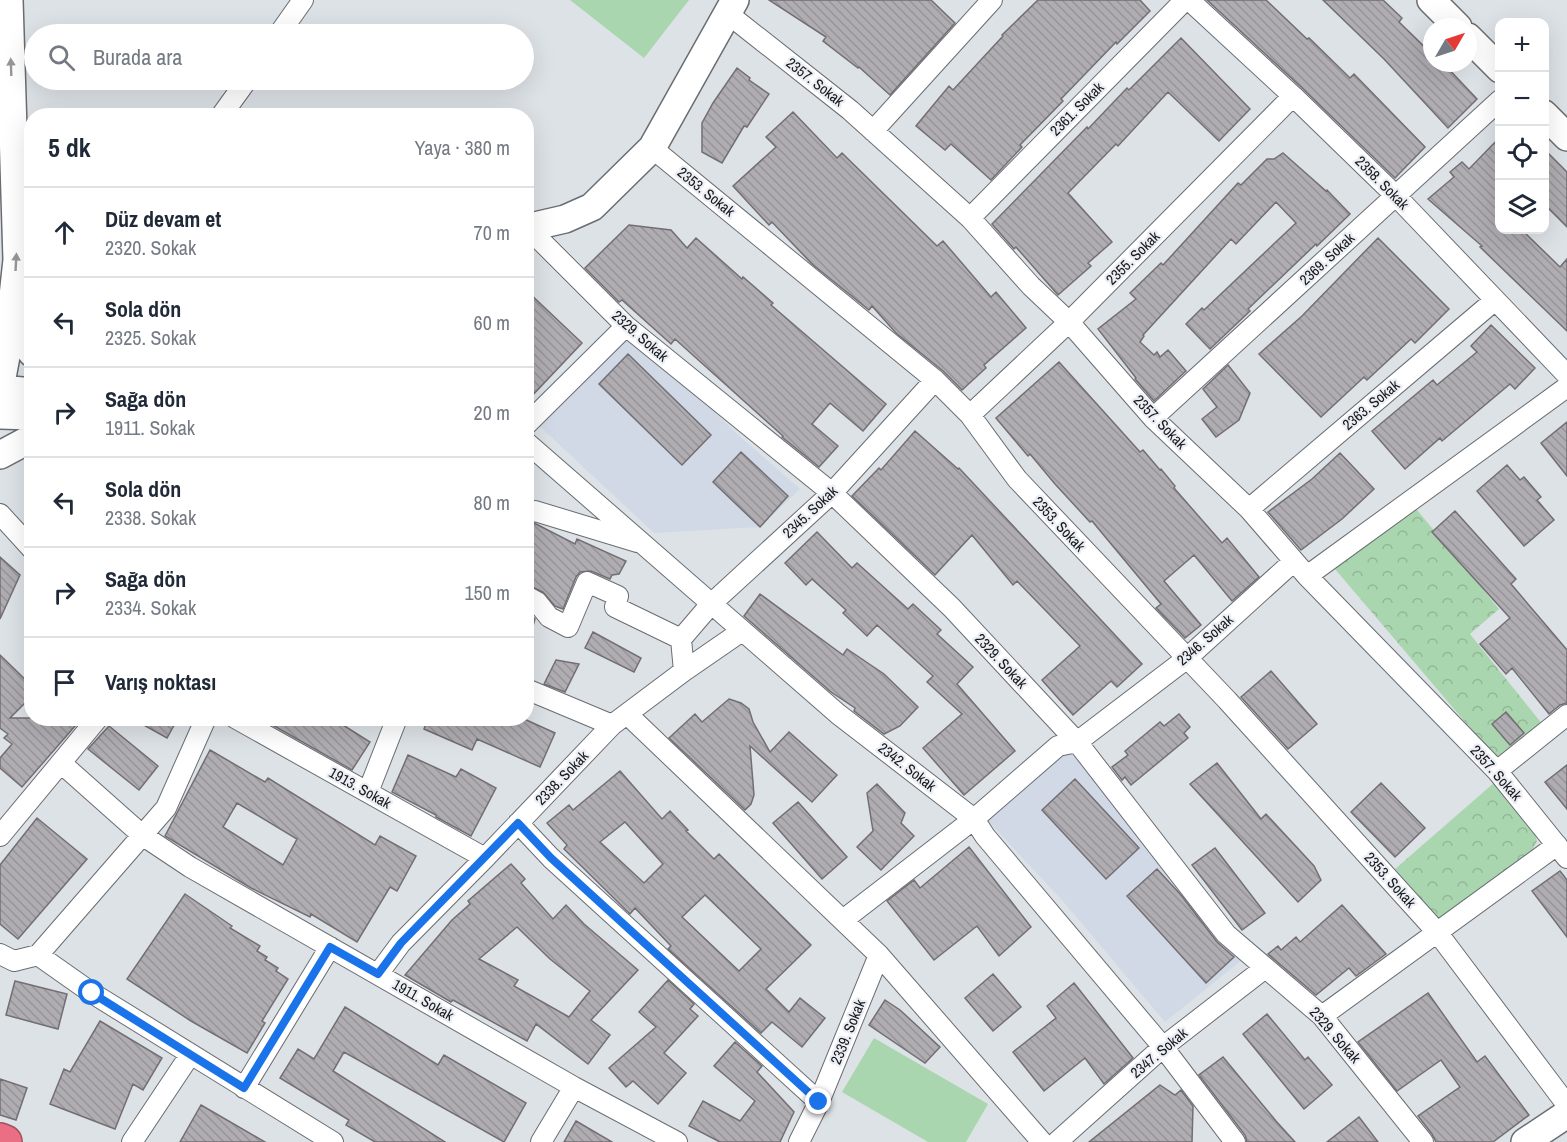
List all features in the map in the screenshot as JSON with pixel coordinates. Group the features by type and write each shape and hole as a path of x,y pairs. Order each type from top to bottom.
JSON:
{"highway":[{"path":"0,1140 4,1142"}],"street":[{"path":"1,395 17,260 9,0"},
{"path":"286,24 303,0"},
{"name":"2358. Sokak","path":"1187,0 1293,96 1396,196 1567,375"},
{"name":"2361. Sokak","path":"970,218 1187,0"},
{"path":"1431,0 1449,18"},
{"path":"873,131 989,1"},
{"path":"534,226 565,219 592,207 652,148 731,7"},
{"name":"2357. Sokak","path":"731,7 970,218 1154,418 1249,509 1307,576 1497,771 1562,852"},
{"path":"1477,46 1495,64"},
{"path":"227,108 240,90"},
{"name":"2355. Sokak","path":"970,415 1068,322 1293,96"},
{"name":"2369. Sokak","path":"1154,418 1495,105"},
{"path":"1549,118 1567,137"},
{"name":"2353. Sokak","path":"652,148 934,381 970,415 1017,479 1227,700 1437,932 1567,1105"},
{"name":"2329. Sokak","path":"534,235 626,326 832,493 952,608 1077,742 1226,934 1322,1016 1423,1142"},
{"name":"2363. Sokak","path":"1249,509 1494,301"},
{"path":"12,309 20,337 24,342"},
{"path":"534,417 626,326"},
{"name":"2345. Sokak","path":"681,639 711,604 832,493 934,381"},
{"path":"1307,576 1567,387"},
{"path":"1,395 24,393"},
{"path":"1,395 24,411"},
{"path":"0,455 24,442"},
{"name":"2342. Sokak","path":"534,449 646,544 711,604 838,714 974,819 985,836 1163,1047 1235,1142"},
{"path":"534,511 646,544"},
{"path":"0,514 24,540"},
{"name":"2346. Sokak","path":"843,920 974,819 1058,746 1077,742 1186,658 1294,561 1307,576"},
{"path":"534,600 549,617 568,627 587,582 618,596 615,607 681,639 684,671"},
{"name":"2338. Sokak","path":"378,974 401,943 619,720 742,631"},
{"path":"534,692 619,720 843,920 879,955 1042,1142"},
{"path":"1497,771 1567,715"},
{"path":"0,836 91,726"},
{"path":"0,954 14,961 38,955 166,808 202,726"},
{"name":"1913. Sokak","path":"249,726 485,858"},
{"path":"368,792 394,726"},
{"name":"1911. Sokak","path":"61,762 142,835 190,867 574,1087 677,1142"},
{"path":"518,823 551,858 819,1102"},
{"path":"1322,1016 1437,932 1562,852"},
{"path":"244,1088 330,947"},
{"path":"38,955 92,993 333,1142"},
{"name":"2339. Sokak","path":"799,1142 819,1102 879,955"},
{"name":"2347. Sokak","path":"1057,1142 1163,1047 1265,968"},
{"path":"132,1142 190,1055"},
{"path":"541,1142 574,1087"},
{"path":"1525,1142 1567,1114"}],"shaded area":[{"path":"626,326 736,433 800,489 760,527 654,533 534,419"},
{"path":"1068,746 1253,951 1165,1022 1062,900 987,820"}],"green space":[{"path":"570,0 689,0 644,58"},
{"path":"1408,499 1499,609 1470,634 1543,725 1500,763 1329,562"},
{"path":"1495,782 1535,834 1537,841 1532,851 1439,919 1395,869"},
{"path":"874,1038 988,1104 966,1142 928,1142 842,1092"}],"building":[{"path":"769,0 931,0 955,23 890,95 859,67 823,41 826,37"},
{"path":"1038,0 1140,0 1150,11 1117,44 1116,42 1061,99 1063,101 1020,145 1022,147 991,180 951,144 945,150 916,126 949,86 953,90 1002,35"},
{"path":"1207,0 1266,0 1350,78 1354,74 1425,147 1395,178"},
{"path":"1323,0 1383,0 1402,18 1399,22 1423,45 1423,72 1452,72 1477,99 1448,128 1384,59"},
{"path":"1181,38 1250,109 1219,141 1168,92 1118,146 1116,144 1068,193 1112,242 1088,263 1091,266 1058,295 1016,247 1014,249 992,224 1087,127 1088,129 1127,88 1129,90"},
{"path":"737,68 769,94 747,127 744,126 722,163 702,152 702,123"},
{"path":"793,112 837,158 842,153 937,246 943,241 991,297 996,292 1026,328 984,365 986,368 962,390 943,371 896,333 872,306 869,310 812,264 772,222 769,225 733,186 776,147 766,137"},
{"path":"1495,142 1495,234 1526,234 1560,267 1567,259 1567,331 1480,247 1482,246 1428,199 1454,177 1450,172 1462,162 1469,169"},
{"path":"1283,153 1327,190 1350,214 1248,309 1250,311 1210,349 1186,324 1202,308 1204,310 1296,223 1276,202 1236,244 1231,239 1143,335 1140,342 1154,355 1157,352 1160,357 1168,350 1186,371 1154,401 1098,329 1136,299 1130,293 1161,263 1163,265 1238,183 1241,185 1267,159 1274,159"},
{"path":"1549,154 1567,172 1567,227 1549,209"},
{"path":"629,225 671,230 687,248 696,238 886,404 863,431 830,403 812,424 838,446 819,467 782,437 675,339 671,344 622,300 619,302 585,268"},
{"path":"1378,238 1449,309 1415,343 1411,339 1367,380 1364,377 1321,417 1259,354 1302,316"},
{"path":"534,298 582,343 534,394"},
{"path":"1491,325 1535,368 1515,389 1510,384 1442,441 1440,438 1405,469 1372,431 1433,380 1437,385 1477,352 1471,346"},
{"path":"628,354 711,435 682,465 599,384"},
{"path":"1059,362 1140,452 1143,450 1161,469 1175,486 1174,488 1222,543 1227,538 1259,577 1232,601 1194,555 1164,581 1201,625 1185,638 1156,608 1161,604 1092,521 1090,522 1030,454 1028,456 996,418"},
{"path":"1228,365 1250,393 1239,420 1216,437 1202,419 1217,407 1203,389"},
{"path":"1567,422 1567,476 1541,443"},
{"path":"915,431 959,468 1142,664 1117,687 1111,681 1073,715 1042,680 1080,646 1017,581 1013,585 972,535 935,575 852,496 879,468 881,470"},
{"path":"741,452 788,496 760,527 713,482"},
{"path":"1340,453 1374,489 1342,519 1301,550 1268,512 1312,479"},
{"path":"1507,465 1520,480 1524,477 1541,497 1537,500 1554,520 1524,546 1477,491"},
{"path":"1455,511 1516,579 1511,584 1567,650 1567,703 1560,705 1549,714 1512,668 1506,674 1480,644 1510,618 1432,532"},
{"path":"534,523 575,544 577,539 626,561 619,574 612,575 610,579 591,571 580,572 563,609 555,606 543,592 534,588"},
{"path":"817,532 852,568 857,563 908,609 913,604 941,630 937,634 973,667 957,684 1015,751 964,795 923,748 962,714 927,682 933,676 877,625 867,636 843,613 846,610 812,579 806,585 785,563"},
{"path":"0,557 20,575 0,619"},
{"path":"760,594 843,655 847,649 884,674 918,707 900,726 884,734 854,711 855,708 831,692 744,616"},
{"path":"593,632 641,658 634,672 585,648"},
{"path":"0,655 24,678 24,704 10,718 24,718 24,726 75,726 22,787 0,768 0,758 12,744 4,738 8,734 0,728"},
{"path":"556,660 579,664 565,692 544,684"},
{"path":"1271,671 1317,724 1288,749 1241,697"},
{"path":"729,699 749,709 753,722 770,752 789,732 837,775 812,802 750,746 754,795 751,804 745,810 669,738 695,714 702,722"},
{"path":"1506,712 1524,733 1510,745 1492,724"},
{"path":"1179,714 1190,727 1184,733 1188,738 1131,785 1125,777 1122,780 1112,767 1128,755 1125,751 1160,722 1164,726"},
{"path":"534,723 555,733 540,767 477,739 472,750 424,729 425,726 534,726"},
{"path":"109,726 158,766 139,790 88,749"},
{"path":"145,726 174,726 167,738"},
{"path":"274,726 345,726 370,742 352,770"},
{"path":"210,750 265,782 268,778 375,845 380,836 416,856 397,891 390,887 357,942 311,914 310,917 251,888 165,836","holes":["237,803 297,839 283,865 223,827"]},
{"path":"408,755 456,777 461,769 496,788 471,836 392,792"},
{"path":"1217,763 1261,819 1266,814 1314,866 1321,880 1298,902 1190,784"},
{"path":"1567,765 1567,809 1545,782"},
{"path":"620,771 662,819 670,811 714,859 719,854 811,945 766,989 789,1012 800,998 825,1018 802,1047 772,1022 761,1033 668,949 671,946 635,908 630,914 564,849 567,845 547,823 569,805 573,810","holes":["625,822 663,864 644,883 600,842","705,895 761,949 739,971 682,917"]},
{"path":"1075,779 1139,848 1106,879 1042,810"},
{"path":"1381,783 1425,828 1395,857 1351,812"},
{"path":"877,784 905,813 901,823 914,836 881,870 857,847 873,831 867,793"},
{"path":"798,802 847,857 822,879 773,823"},
{"path":"37,818 87,859 18,939 0,924 0,865"},
{"path":"969,847 1031,927 999,956 977,926 934,960 887,901 914,880 920,888"},
{"path":"1215,848 1265,913 1242,930 1192,865"},
{"path":"511,864 525,879 521,883 553,919 566,905 584,924 638,970 591,1020 610,1035 588,1064 536,1024 527,1041 453,1000 451,1002 405,975 452,920 470,904 468,901","holes":["517,927 550,959 590,991 569,1017 514,986 518,980 479,959"]},
{"path":"1157,869 1181,895 1217,942 1234,957 1206,983 1127,896"},
{"path":"1560,871 1567,880 1567,937 1532,891"},
{"path":"185,894 232,926 230,928 260,946 257,951 267,957 265,960 278,968 276,971 288,979 262,1021 265,1023 247,1053 191,1021 127,979"},
{"path":"1342,905 1386,954 1356,976 1349,968 1316,995 1268,954 1278,946 1281,950 1296,937 1300,942"},
{"path":"993,974 1021,1007 993,1031 965,998"},
{"path":"668,980 694,1004 690,1009 698,1016 664,1053 686,1073 658,1104 633,1081 626,1087 609,1068 656,1027 639,1012"},
{"path":"15,981 67,994 58,1029 6,1015"},
{"path":"1074,983 1133,1058 1104,1084 1085,1058 1044,1091 1013,1052 1056,1018 1047,1006"},
{"path":"1428,993 1477,1062 1485,1056 1529,1115 1493,1142 1436,1142 1418,1116 1460,1087 1441,1060 1397,1091 1358,1042"},
{"path":"885,1000 900,1010 940,1047 925,1063 869,1025"},
{"path":"345,1007 438,1065 444,1055 526,1103 504,1142 344,1052 333,1071 445,1142 375,1142 346,1125 349,1120 280,1078 298,1049 314,1059"},
{"path":"1267,1014 1305,1060 1308,1057 1332,1085 1304,1109 1243,1034"},
{"path":"100,1021 162,1058 143,1090 133,1084 115,1129 50,1104 64,1069 70,1072"},
{"path":"735,1042 762,1066 757,1072 794,1112 780,1142 720,1142 689,1126 703,1101 740,1121 755,1101 714,1066"},
{"path":"1223,1057 1295,1142 1247,1142 1245,1135 1199,1075"},
{"path":"0,1079 27,1088 16,1120 0,1115"},
{"path":"1160,1085 1175,1095 1181,1090 1193,1106 1192,1142 1089,1142"},
{"path":"201,1105 265,1142 180,1142"},
{"path":"1359,1117 1378,1142 1327,1142"},
{"path":"576,1121 612,1142 564,1142"}],"route":[{"path":"92,993 244,1088 330,947 378,974 401,943 518,823 551,858 819,1102"}]}
